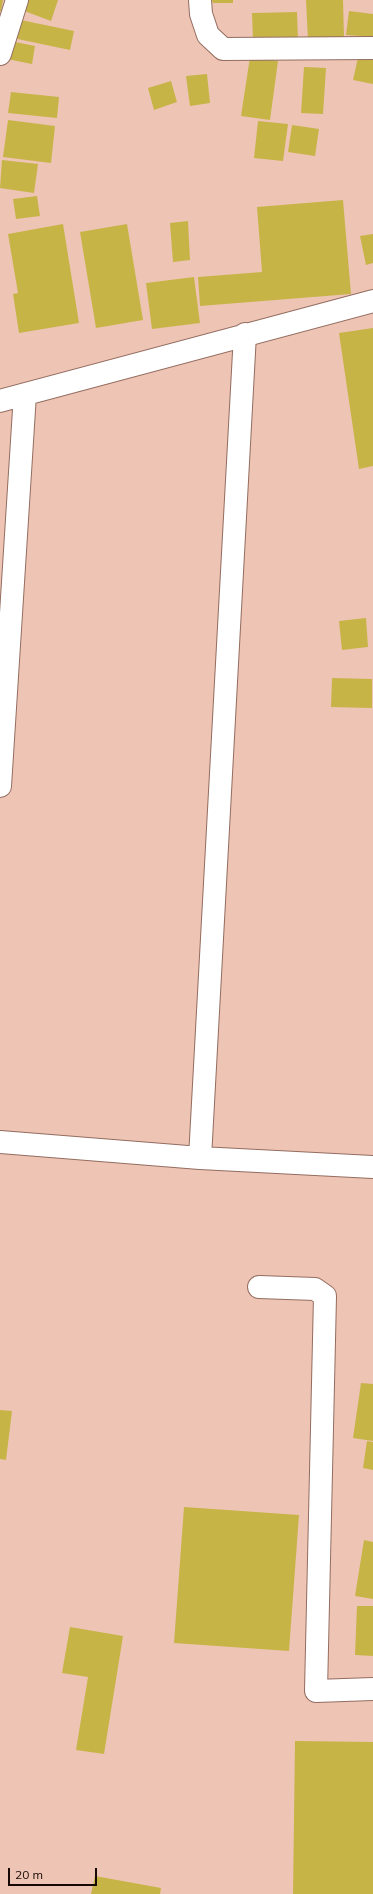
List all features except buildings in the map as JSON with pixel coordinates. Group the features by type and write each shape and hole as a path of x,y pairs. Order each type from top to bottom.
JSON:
{"street":[{"path":"0,54 17,0"},
{"path":"200,0 201,14 208,36 223,50 373,48"},
{"path":"0,401 245,334 373,301"},
{"path":"200,1158 245,334"},
{"path":"0,786 25,394"},
{"path":"0,1142 200,1158 373,1167"},
{"path":"259,1287 315,1289 325,1296 316,1691 373,1689"}]}
